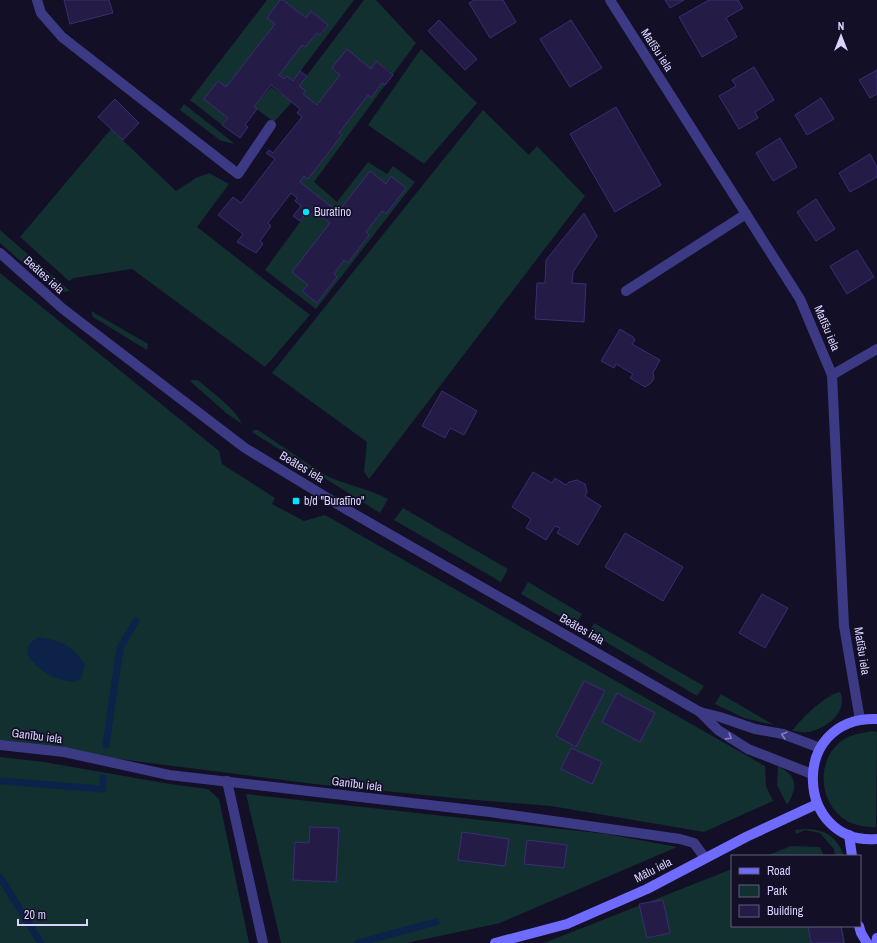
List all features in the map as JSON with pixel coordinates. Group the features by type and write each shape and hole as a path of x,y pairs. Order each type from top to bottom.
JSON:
{"main road":[{"path":"877,719 860,720 844,725 831,735 820,748 814,760 812,774 813,790 817,804 825,817 836,827 849,835 860,838 877,838"},
{"name":"Mālu iela","path":"495,943 567,924 647,889 705,858 817,804"},
{"path":"849,835 852,855"},
{"path":"860,927 861,933 867,943"},
{"path":"876,943 877,938"}],"street":[{"path":"38,0 41,13 62,37 238,174 271,125"},
{"name":"Matīšu iela","path":"610,0 800,299 832,375 844,626 860,720"},
{"path":"626,291 746,214"},
{"name":"Beātes iela","path":"0,253 63,309 245,448 349,511 700,712 718,730 748,749 812,774"},
{"path":"832,375 877,349"},
{"name":"Beātes iela","path":"700,712 755,729 782,734 820,748"},
{"name":"Ganību iela","path":"0,745 64,752 169,774 680,838 694,843 705,858"},
{"path":"227,781 263,943"}],"green space":[{"path":"267,0 280,0 267,18 275,24 226,87 218,81 204,99 228,118 222,125 190,100"},
{"path":"283,0 354,0 293,81 287,76 284,79 279,75 302,45 305,47 317,33 321,35 328,25 311,11 306,18"},
{"path":"364,0 376,0 416,43 314,182 337,202 368,162 387,174 393,166 415,182 316,309 265,270 308,211 314,216 316,212 330,223 308,285 303,291 317,303 337,277 334,274 344,260 348,262 369,235 366,232 382,211 386,213 406,188 391,177 386,184 370,171 338,212 300,182 304,176 308,179 342,135 339,133 368,95 371,98 391,72 376,61 371,69 347,50 340,75 317,105 303,94 306,91 299,86"},
{"path":"421,49 477,103 424,164 368,125"},
{"path":"271,87 292,102 274,122 254,107"},
{"path":"184,104 235,144 221,141 180,110"},
{"path":"483,110 529,155 537,146 585,196 369,479 364,472 367,442 272,373"},
{"path":"111,129 176,191 196,178 209,173 229,184 197,227 310,315 265,367 132,269 74,278 69,281 20,237"},
{"path":"0,230 70,291 61,292 53,289 0,243"},
{"path":"0,273 219,451 222,464 275,498 272,504 304,521 325,515 765,766 766,786 773,801 704,832 551,806 314,784 64,752 0,742"},
{"path":"91,311 148,344 147,350 93,317"},
{"path":"198,380 222,400 239,418 242,424 226,413 190,381"},
{"path":"254,430 258,430 325,475 373,492 388,499 380,513 252,432"},
{"path":"403,508 508,569 501,582 394,520"},
{"path":"528,582 582,614 575,625 521,594"},
{"path":"594,623 704,686 697,696 589,632"},
{"path":"840,692 842,699 839,713 828,723 808,732 792,731 821,702"},
{"path":"721,694 774,725 744,718 715,704"},
{"path":"872,731 877,732 876,827 854,824 847,821 837,813 830,804 824,781 824,769 834,748 850,736"},
{"path":"0,757 44,762 170,784 208,789 219,799 249,943 0,943"},
{"path":"778,766 785,770 793,778 793,793 787,805 777,785"},
{"path":"246,794 607,834 677,847 500,923 407,943 281,943"},
{"path":"811,829 824,832 833,838 844,855 835,855 834,849 820,833 805,830 796,834 795,830"},
{"path":"791,846 820,847 824,855 768,855"},
{"path":"731,869 731,927 842,927 845,943 544,943"}],"water":[{"path":"38,637 59,642 77,653 85,666 81,678 75,682 61,680 48,674 36,665 27,654 29,644"}],"building":[{"path":"64,0 109,0 113,13 70,24"},
{"path":"280,0 283,0 306,18 311,11 328,25 320,35 317,33 305,47 302,45 279,75 284,79 287,76 293,81 300,71 307,76 299,86 306,91 303,94 317,105 340,75 332,68 347,49 371,69 376,61 393,75 385,85 382,83 371,98 368,95 339,133 342,135 308,179 304,176 300,182 338,212 370,171 386,184 391,176 406,188 386,214 382,211 366,232 369,235 348,263 344,260 334,274 337,277 317,303 302,291 308,285 292,272 330,223 316,212 314,216 308,211 300,221 293,216 301,206 295,201 297,198 291,193 268,223 271,226 260,241 263,244 256,253 237,242 243,234 218,215 233,197 241,203 275,159 266,153 269,150 273,153 302,117 297,113 300,109 271,85 254,107 257,109 245,125 248,127 240,138 222,125 228,118 204,99 218,81 226,87 275,24 267,18"},
{"path":"474,0 503,0 516,22 490,38 469,3"},
{"path":"665,0 684,0 670,8"},
{"path":"709,0 738,0 743,8 726,18 737,37 702,57 679,17"},
{"path":"439,20 477,59 465,70 428,31"},
{"path":"571,20 602,68 570,87 540,39"},
{"path":"754,67 774,100 755,112 758,118 739,129 719,96 736,86 732,80"},
{"path":"877,70 877,94 870,98 859,80"},
{"path":"821,98 834,119 807,135 795,115"},
{"path":"115,99 139,123 123,140 98,117"},
{"path":"616,107 661,185 615,212 570,134"},
{"path":"780,138 797,167 773,181 756,153"},
{"path":"870,154 877,167 877,177 850,192 839,173"},
{"path":"816,199 835,229 816,241 797,212"},
{"path":"584,213 597,236 573,272 572,283 586,284 584,322 535,319 537,283 545,283 546,260"},
{"path":"857,250 874,277 847,294 830,266"},
{"path":"620,329 633,337 635,340 632,344 660,360 653,373 654,378 651,383 645,387 630,378 633,374 616,364 614,368 601,361"},
{"path":"442,391 477,411 464,435 450,428 445,438 422,426"},
{"path":"533,472 552,483 555,478 566,485 569,482 577,480 585,484 587,492 585,496 601,506 578,545 557,533 560,528 555,526 546,540 526,528 531,519 512,507"},
{"path":"625,533 683,567 663,601 605,567"},
{"path":"762,594 788,608 765,648 739,633"},
{"path":"584,681 605,691 576,747 556,736"},
{"path":"617,693 655,713 640,742 602,722"},
{"path":"571,748 602,762 592,784 561,769"},
{"path":"310,827 339,828 336,882 293,880 295,842 309,843"},
{"path":"462,832 509,839 505,866 458,860"},
{"path":"527,840 567,845 564,868 524,864"},
{"path":"663,900 670,933 647,938 639,904"},
{"path":"808,927 841,927 844,943 811,943"}],"waterway":[{"path":"106,745 120,648 136,621"},
{"path":"0,781 103,789 103,778"},
{"path":"0,877 41,943"},
{"path":"358,943 436,922"}],"place":[{"name":"Buratino","path":"306,212"},
{"name":"b/d \"Buratīno\"","path":"296,501"}]}
